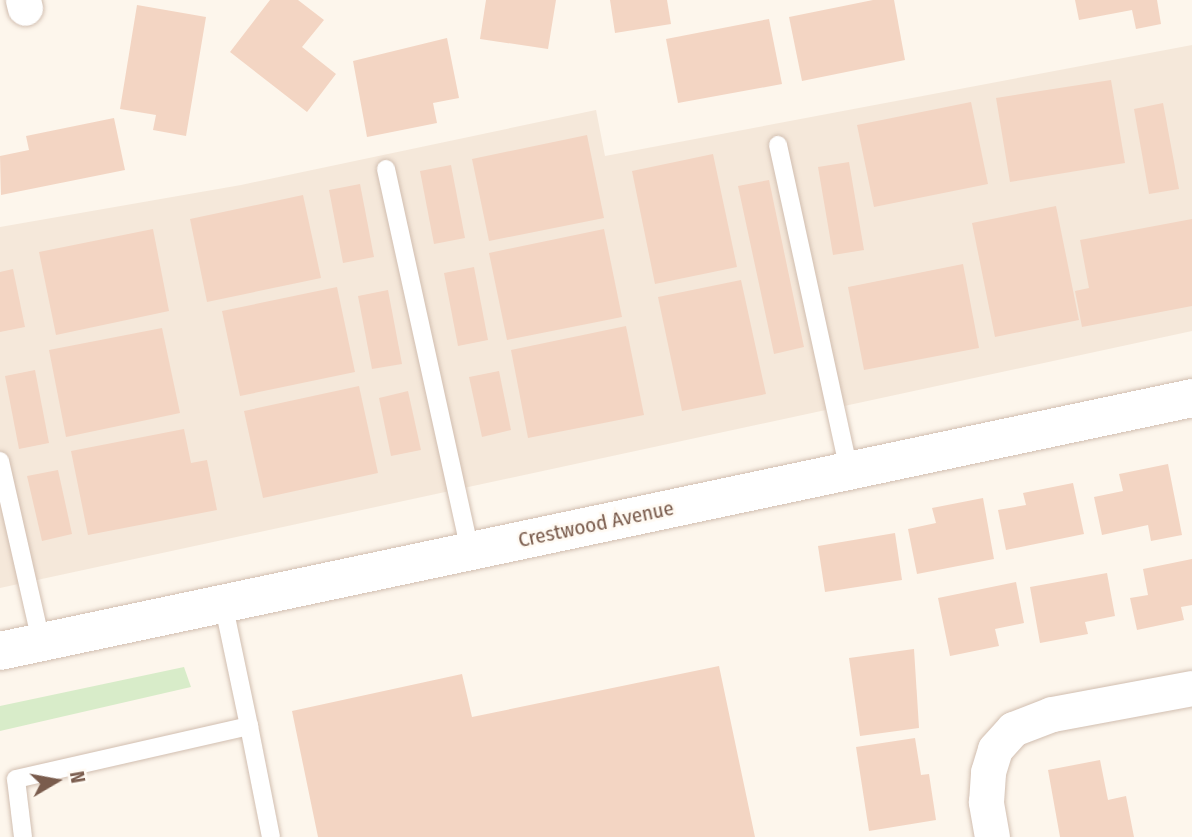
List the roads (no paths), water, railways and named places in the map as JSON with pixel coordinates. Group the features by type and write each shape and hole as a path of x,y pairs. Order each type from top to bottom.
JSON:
{"street":[{"name":"Crestwood Avenue","path":"0,650 1192,398"},
{"path":"992,837 986,802 995,749 1013,729 1031,722 1192,688"}],"lane":[{"path":"778,145 849,471"},
{"path":"386,169 470,551"},
{"path":"0,461 41,642"},
{"path":"223,603 271,837"},
{"path":"23,837 16,779 249,726"}]}
